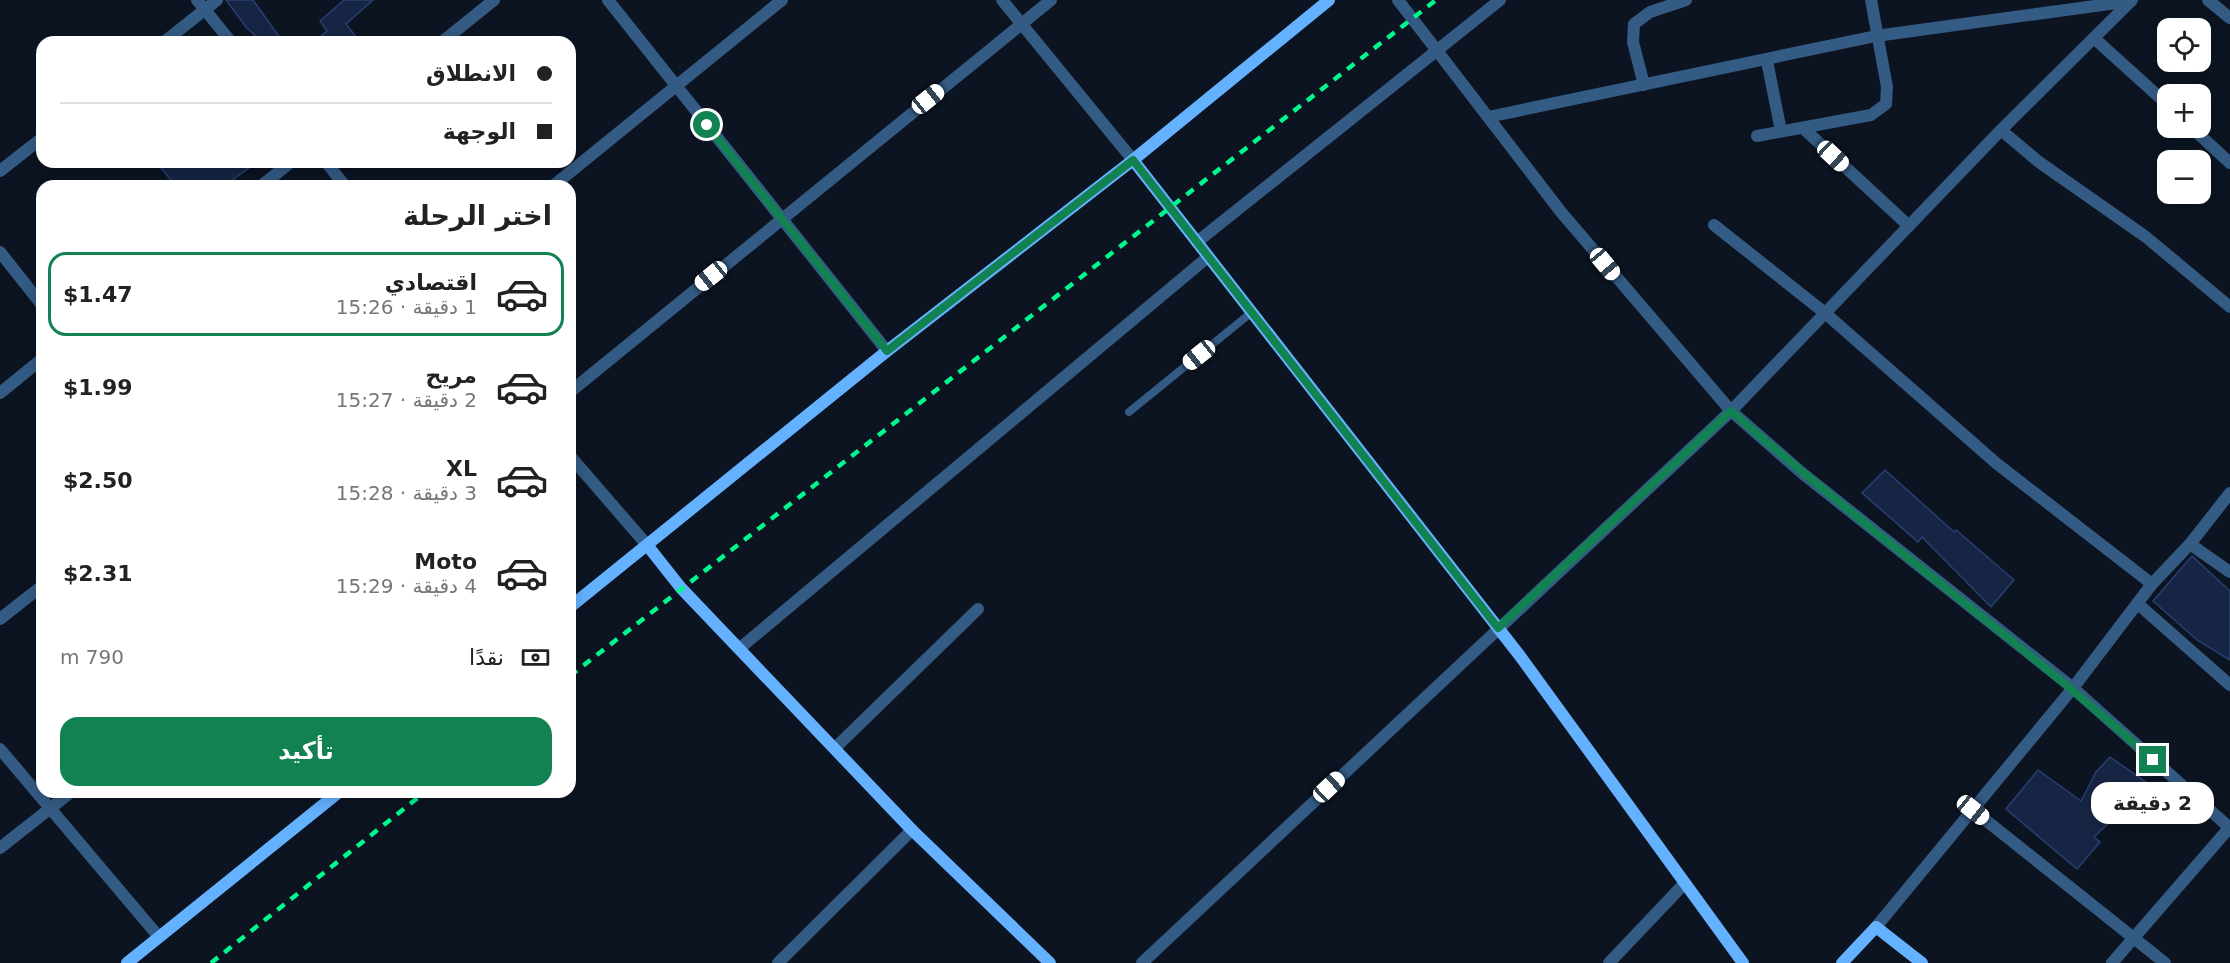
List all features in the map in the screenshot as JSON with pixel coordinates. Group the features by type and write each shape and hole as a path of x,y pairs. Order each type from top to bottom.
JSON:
{"main road":[{"path":"576,602 887,351 1133,160 1329,0"},
{"path":"1133,160 1498,628 1743,963"},
{"path":"647,545 681,588 912,830 1050,963"},
{"path":"127,963 332,798"},
{"path":"1842,963 1875,927 1922,963"}],"street":[{"path":"170,36 201,5 217,0"},
{"path":"449,36 494,0"},
{"path":"608,0 887,351"},
{"path":"576,168 782,0"},
{"path":"1002,0 1133,160"},
{"path":"576,387 781,218 1052,0"},
{"path":"1398,0 1561,212 1731,411 1802,472 2073,688 2230,828 2112,963"},
{"path":"1197,242 1500,0"},
{"path":"1644,85 1633,42 1634,24 1650,12 1686,0"},
{"path":"1757,136 1871,115 1886,104 1887,87 1871,0"},
{"path":"1488,117 1767,61 1876,36 2131,0"},
{"path":"1142,963 1731,411 2001,130 2095,39 2131,0"},
{"path":"2208,0 2230,18"},
{"path":"201,5 226,36"},
{"path":"2095,39 2157,95"},
{"path":"1767,61 1781,131"},
{"path":"1803,128 1909,226"},
{"path":"2001,130 2039,162 2146,237 2230,307"},
{"path":"2203,138 2230,163"},
{"path":"0,171 36,143"},
{"path":"268,180 284,168"},
{"path":"331,168 340,180"},
{"path":"561,180 576,168"},
{"path":"1714,225 1825,313 1996,463 2152,584"},
{"path":"0,252 36,297"},
{"path":"740,648 1208,257"},
{"path":"0,393 36,364"},
{"path":"576,463 647,545"},
{"path":"1875,927 2073,688 2152,584 2190,544 2230,493"},
{"path":"2190,544 2230,572"},
{"path":"0,619 36,591"},
{"path":"2138,604 2230,685"},
{"path":"835,748 978,609"},
{"path":"0,749 36,791"},
{"path":"42,798 159,937"},
{"path":"0,848 63,798"},
{"path":"1973,810 2165,963"},
{"path":"778,963 912,830"},
{"path":"1609,963 1684,884"}],"lane":[{"path":"1129,412 1252,312"}],"building":[{"path":"226,0 253,0 279,36 256,36"},
{"path":"344,0 373,0 346,24 355,36 321,36 327,31 320,21"},
{"path":"161,168 249,168 232,180 171,180"},
{"path":"1885,470 1954,532 1956,530 2014,580 1991,607 1922,537 1918,542 1862,493"},
{"path":"2192,556 2230,591 2230,660 2197,640 2153,601"},
{"path":"2110,757 2147,783 2116,820 2114,818 2094,837 2100,842 2077,869 2006,809 2038,770 2081,801 2096,772"}],"railway":[{"path":"576,671 1436,0"},
{"path":"211,963 417,798"}],"route":[{"path":"707,125 887,351 1133,160 1498,628 1731,411 1802,472 2073,688 2153,760"}]}
